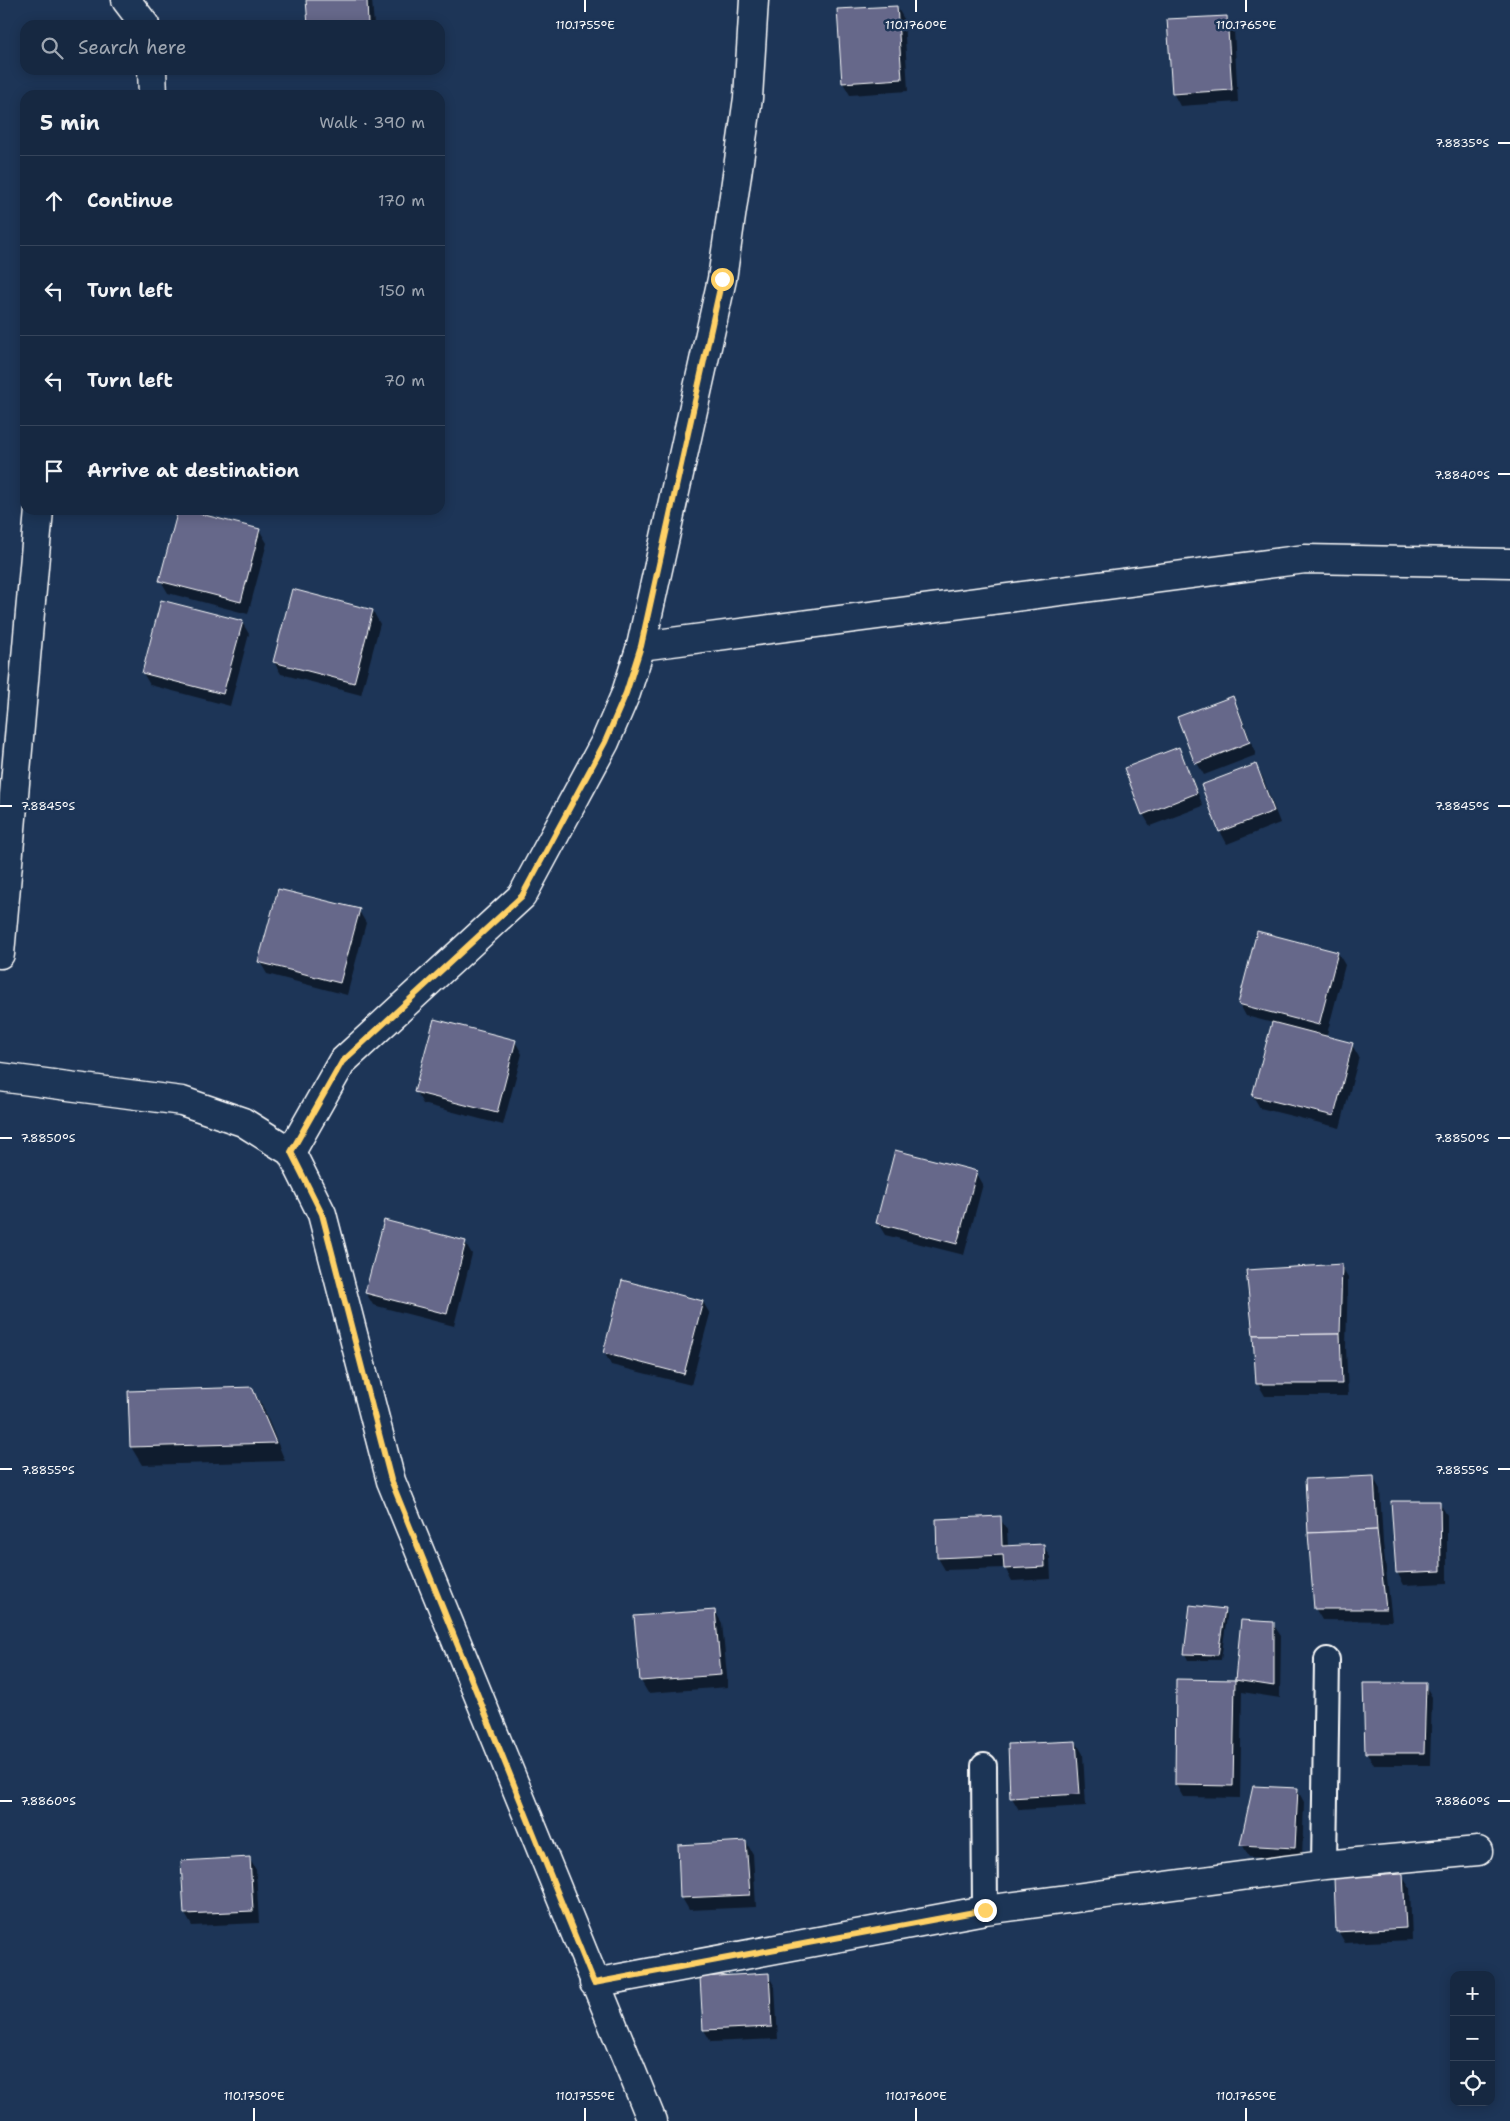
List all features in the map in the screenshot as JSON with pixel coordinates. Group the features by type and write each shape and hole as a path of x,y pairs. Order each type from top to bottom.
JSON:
{"street":[{"path":"126,0 141,20"},
{"path":"291,1152 342,1062 522,896 605,742 626,693 641,646 722,279 748,98 754,0"},
{"path":"152,75 153,90"},
{"path":"0,954 39,515"},
{"path":"641,646 1305,559 1510,563"},
{"path":"0,1077 182,1101 243,1122 291,1152 322,1214 391,1480 594,1983 652,2121"},
{"path":"594,1983 985,1910 1324,1864 1478,1851"}],"lane":[{"path":"1324,1864 1327,1660"},
{"path":"984,1766 985,1910"}],"building":[{"path":"306,0 367,0 368,20 308,20"},
{"path":"897,6 902,79 842,83 837,9"},
{"path":"1227,16 1232,90 1172,94 1167,19"},
{"path":"177,515 205,515 260,529 241,602 159,581"},
{"path":"292,589 373,610 354,683 273,662"},
{"path":"161,600 243,621 223,694 142,673"},
{"path":"1233,696 1250,742 1195,764 1177,717"},
{"path":"1179,747 1197,793 1142,815 1124,768"},
{"path":"1256,764 1274,811 1219,832 1201,785"},
{"path":"278,889 360,909 340,983 258,962"},
{"path":"1257,931 1338,952 1319,1025 1238,1004"},
{"path":"434,1019 516,1040 497,1113 414,1092"},
{"path":"1272,1022 1353,1043 1334,1116 1252,1096"},
{"path":"895,1150 977,1171 957,1244 876,1223"},
{"path":"384,1220 466,1241 447,1314 365,1293"},
{"path":"1342,1264 1340,1334 1253,1335 1246,1270"},
{"path":"622,1280 703,1301 684,1374 603,1353"},
{"path":"1340,1334 1342,1384 1256,1384 1253,1335"},
{"path":"252,1387 276,1443 130,1447 128,1391"},
{"path":"1374,1476 1377,1530 1308,1533 1305,1479"},
{"path":"1391,1501 1440,1501 1441,1571 1396,1573"},
{"path":"1001,1516 1002,1546 1044,1544 1045,1567 1004,1569 1003,1555 937,1558 936,1519"},
{"path":"1377,1530 1386,1609 1314,1609 1308,1533"},
{"path":"1190,1605 1225,1609 1218,1655 1184,1654"},
{"path":"715,1610 721,1675 640,1681 634,1616"},
{"path":"1241,1620 1274,1622 1274,1686 1235,1680"},
{"path":"1176,1679 1235,1680 1233,1786 1175,1785"},
{"path":"1363,1683 1426,1683 1424,1753 1365,1753"},
{"path":"1076,1741 1080,1794 1010,1798 1008,1744"},
{"path":"1253,1786 1298,1788 1295,1848 1240,1845"},
{"path":"746,1841 750,1895 680,1898 678,1845"},
{"path":"250,1857 253,1911 184,1914 181,1861"},
{"path":"1403,1874 1406,1928 1336,1932 1334,1878"},
{"path":"769,1973 772,2027 703,2030 700,1977"}],"route":[{"path":"722,279 641,646 626,693 605,742 522,896 342,1062 291,1152 322,1214 391,1480 594,1983 985,1910"}]}
